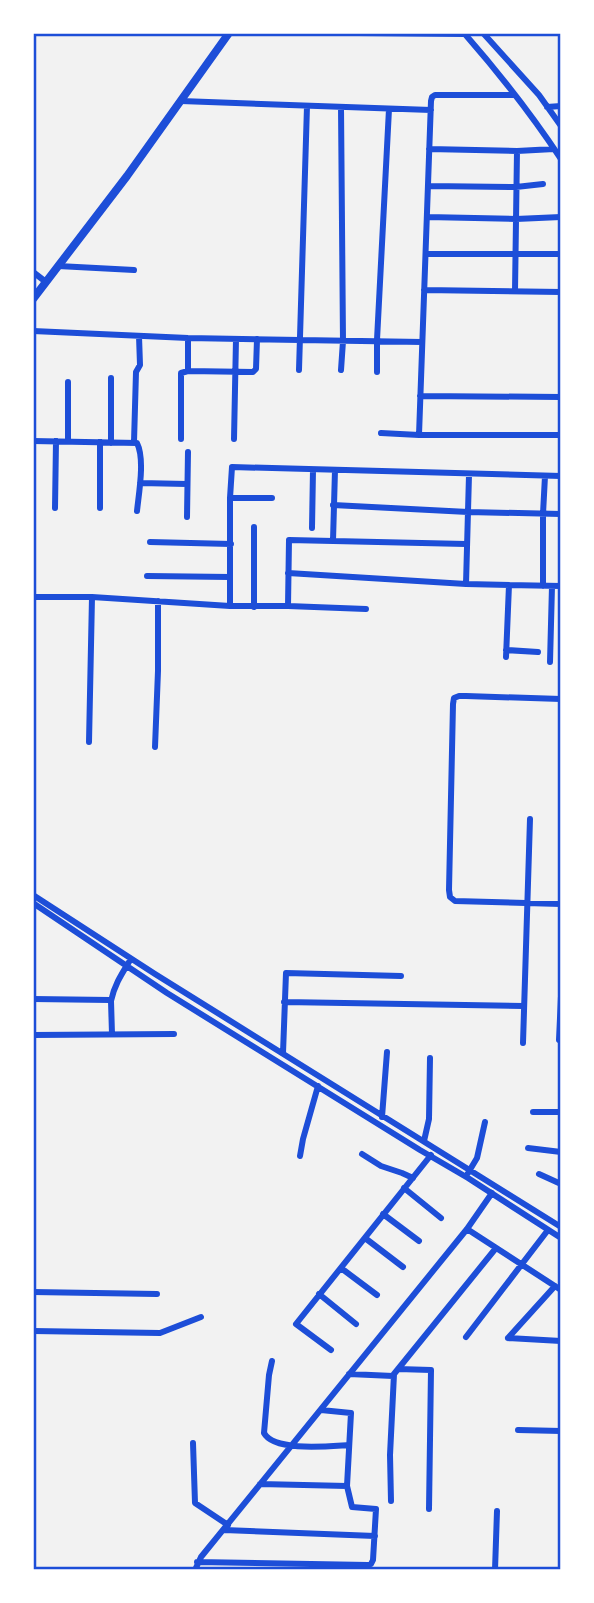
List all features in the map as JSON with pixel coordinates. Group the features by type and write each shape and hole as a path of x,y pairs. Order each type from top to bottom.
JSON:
{"street":[{"path":"33,299 127,176 229,33"},
{"path":"356,33 464,34 494,66 561,159"},
{"path":"483,33 539,95 561,125"},
{"path":"419,435 431,101 435,95 514,95"},
{"path":"181,101 431,110"},
{"path":"299,370 307,106"},
{"path":"547,107 561,106"},
{"path":"341,107 341,370"},
{"path":"377,372 389,108"},
{"path":"429,149 554,149"},
{"path":"515,291 517,151"},
{"path":"428,186 516,187 543,184"},
{"path":"427,217 561,217"},
{"path":"426,254 561,254"},
{"path":"58,266 134,270"},
{"path":"33,272 46,282"},
{"path":"424,290 561,292"},
{"path":"33,331 188,338 422,342"},
{"path":"137,511 140,483 139,447 134,442 136,372 140,365 139,336"},
{"path":"188,338 188,371"},
{"path":"234,439 236,339"},
{"path":"181,439 181,373 253,372 256,369 257,339"},
{"path":"111,378 111,443"},
{"path":"68,382 68,442"},
{"path":"420,396 561,397"},
{"path":"381,433 561,435"},
{"path":"33,440 134,442"},
{"path":"55,508 56,441"},
{"path":"100,442 100,508"},
{"path":"187,517 188,452"},
{"path":"230,606 232,467 561,477"},
{"path":"312,528 313,470"},
{"path":"333,541 335,470"},
{"path":"466,584 469,475"},
{"path":"543,586 545,476"},
{"path":"140,483 187,484"},
{"path":"230,498 272,498"},
{"path":"333,505 561,514"},
{"path":"254,527 254,607"},
{"path":"288,606 289,540 466,544"},
{"path":"149,542 231,544"},
{"path":"288,573 466,584 561,586"},
{"path":"147,576 230,577"},
{"path":"509,585 506,654 538,652"},
{"path":"550,662 552,586"},
{"path":"33,597 92,597 230,606 366,609"},
{"path":"89,742 92,597"},
{"path":"155,747 158,601"},
{"path":"561,699 466,695 454,698 450,897 455,901 561,904"},
{"path":"523,1042 530,819"},
{"path":"33,895 199,1002 561,1227"},
{"path":"33,904 195,1010 561,1238"},
{"path":"112,1034 111,1001 117,980 131,958"},
{"path":"283,1054 284,1002 288,972 401,976"},
{"path":"559,1040 561,996"},
{"path":"33,999 111,1001"},
{"path":"195,1010 199,1002"},
{"path":"284,1002 523,1006"},
{"path":"33,1035 174,1034"},
{"path":"268,1055 273,1048"},
{"path":"381,1126 387,1052"},
{"path":"424,1141 429,1119 430,1058"},
{"path":"300,1156 303,1139 321,1088 328,1082"},
{"path":"533,1112 561,1112"},
{"path":"465,1176 471,1170 481,1146 485,1122"},
{"path":"331,1350 296,1324 436,1148"},
{"path":"528,1148 561,1152"},
{"path":"362,1154 381,1166 413,1178"},
{"path":"539,1174 561,1184"},
{"path":"196,1566 467,1229 497,1186"},
{"path":"404,1188 441,1218"},
{"path":"383,1214 419,1241"},
{"path":"467,1229 558,1288 508,1338 558,1341 561,1334"},
{"path":"466,1337 548,1230"},
{"path":"365,1238 402,1267"},
{"path":"391,1501 393,1376 496,1248"},
{"path":"341,1268 377,1295"},
{"path":"33,1292 156,1294"},
{"path":"320,1294 356,1324"},
{"path":"33,1331 160,1333 201,1317"},
{"path":"272,1361 264,1433 266,1438 290,1446 349,1446"},
{"path":"398,1369 431,1370 429,1508"},
{"path":"349,1374 393,1376"},
{"path":"196,1566 371,1567 376,1509 352,1507 347,1486 351,1413 321,1409"},
{"path":"518,1430 561,1431"},
{"path":"193,1443 195,1503 226,1527 375,1536"},
{"path":"260,1484 347,1486"},
{"path":"495,1570 497,1511"}]}
